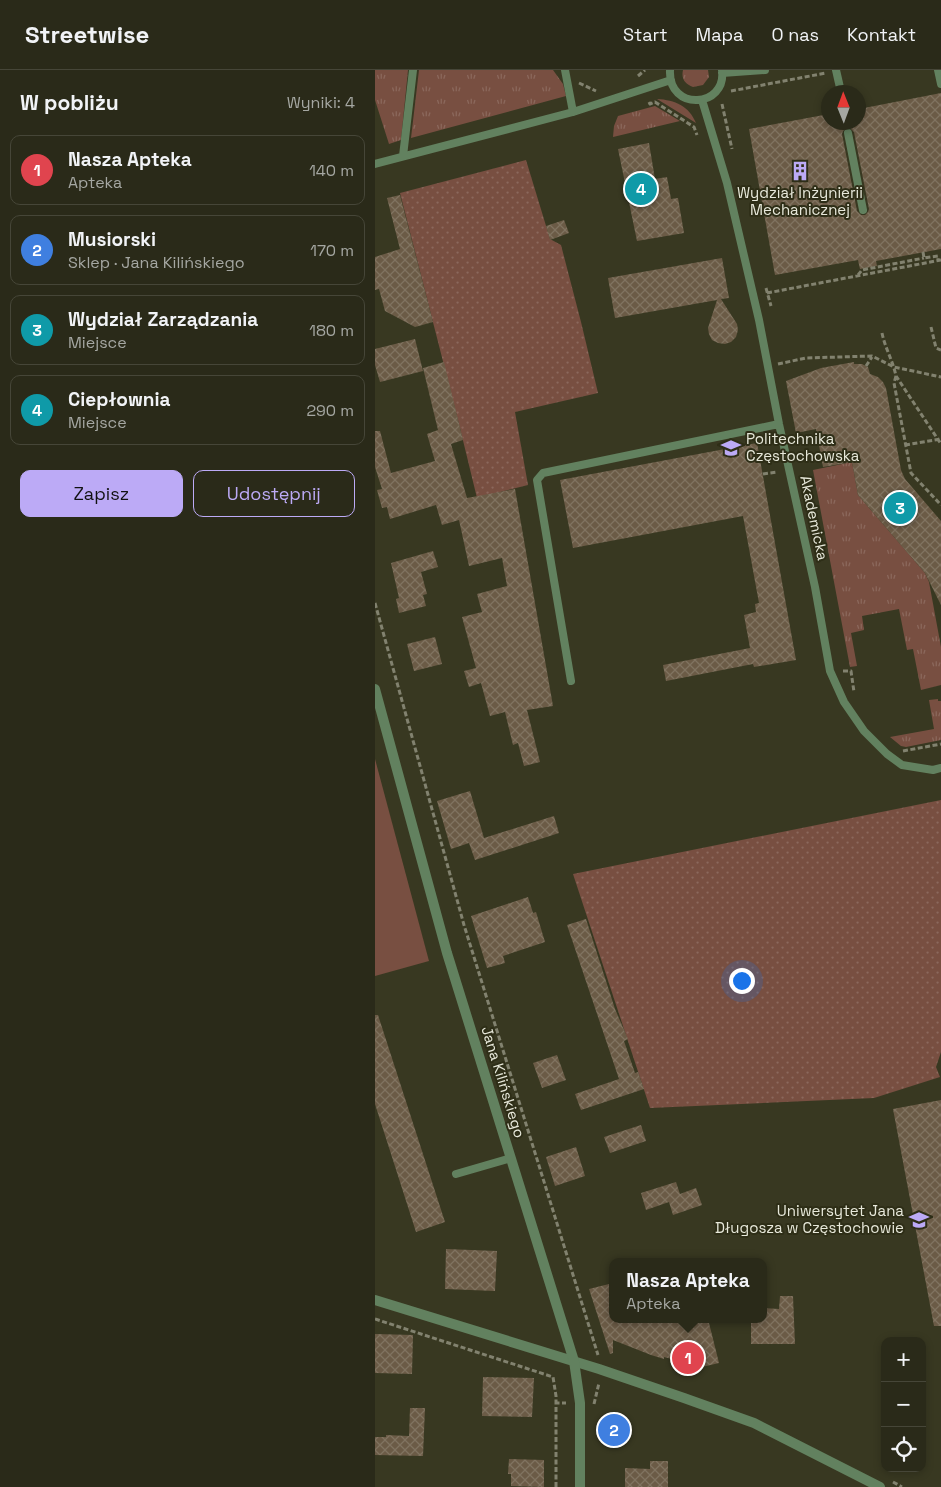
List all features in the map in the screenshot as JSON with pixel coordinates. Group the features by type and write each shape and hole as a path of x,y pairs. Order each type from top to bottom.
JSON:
{"street":[{"name":"Jana Kilińskiego","path":"375,689 447,953 573,1361 580,1404 580,1487"},
{"path":"375,1300 573,1361 754,1423 880,1487"}],"lane":[{"path":"403,156 413,70"},
{"path":"565,70 573,112"},
{"path":"671,70 671,80 679,94 686,98 702,100 715,93 719,87 722,71 765,70"},
{"path":"837,70 840,85"},
{"path":"938,70 941,84"},
{"path":"375,164 573,112 671,80"},
{"name":"Akademicka","path":"702,100 727,183 759,320 779,424 815,587 830,671 844,702 864,731 887,754 902,766 933,770 941,768"},
{"path":"848,133 863,210"},
{"path":"571,681 537,480 543,473 779,424"},
{"path":"455,1174 511,1158"}],"path":[{"path":"740,90 837,70"},
{"path":"649,102 650,104 655,102 694,127"},
{"path":"923,252 924,258"},
{"path":"857,276 862,270 924,258 937,256 940,260"},
{"path":"768,293 940,260"},
{"path":"931,326 936,348 941,350"},
{"path":"883,332 885,346 896,376 941,444"},
{"path":"866,366 872,356"},
{"path":"768,366 806,358 872,356 894,367 941,377"},
{"path":"896,376 894,382 911,473 941,506"},
{"path":"905,445 939,439"},
{"path":"375,603 463,924 598,1359"},
{"path":"851,671 855,694"},
{"path":"901,751 941,744"},
{"path":"375,1319 553,1377 557,1396 556,1487"},
{"path":"589,1404 595,1404 599,1382"},
{"path":"556,1403 570,1403"}],"green space":[{"path":"375,70 408,70 401,140 389,144 375,100"},
{"path":"419,70 553,70 563,84 566,96 411,138"},
{"path":"683,70 708,70 709,77 703,85 693,87 684,81"},
{"path":"657,99 681,105 689,112 696,123"},
{"path":"655,106 680,121 613,137 614,126 618,116"},
{"path":"526,160 550,239 561,245 598,393 515,412 528,485 477,498 400,193"},
{"path":"852,462 858,495 925,573 929,582 941,647 941,685 921,690 913,649 907,650 899,609 862,616 864,630 851,633 857,666 850,667 813,470"},
{"path":"938,699 938,701 941,701 941,740 906,747 901,746 890,737 934,729 929,700"},
{"path":"375,759 429,961 375,976"},
{"path":"941,800 941,1052 936,1067 940,1077 874,1098 650,1108 573,874"}],"building":[{"name":"Wydział Inżynierii Mechanicznej","path":"941,93 941,249 876,261 877,266 860,269 858,260 775,275 749,129 821,116 821,130 844,130 842,134 857,211 861,215 865,215 869,209 854,132 852,130 866,130 866,108"},
{"path":"649,143 655,179 667,177 671,199 678,198 684,233 637,241 618,149"},
{"path":"400,195 433,322 415,327 385,311 379,289 375,290 375,257 400,249 387,198"},
{"path":"564,220 569,233 550,240 546,226"},
{"path":"722,258 729,298 721,299 737,324 738,330 736,337 731,342 725,344 718,343 712,340 709,334 708,328 717,300 615,318 608,278"},
{"path":"415,339 423,371 380,382 375,365 375,349"},
{"path":"444,362 463,440 451,444 467,498 515,489 553,706 527,710 540,762 524,766 518,743 513,745 505,712 490,716 481,683 469,687 464,671 476,668 462,617 482,612 477,594 507,586 502,558 469,566 459,520 442,525 436,505 390,519 387,507 382,508 377,490 382,489 375,467 375,431 380,431 391,473 435,461 427,434 438,430 423,368"},
{"path":"854,362 854,364 862,364 868,367 870,374 878,377 883,382 886,388 901,470 905,479 941,521 941,605 925,573 858,495 852,462 823,467 816,429 796,433 786,381 821,368"},
{"path":"757,443 796,660 754,667 753,664 666,681 663,665 750,648 744,615 756,612 755,604 759,603 743,516 573,548 560,480"},
{"path":"433,551 438,567 421,572 427,594 423,595 426,606 399,613 396,599 399,598 391,563"},
{"path":"435,637 442,664 414,671 407,644"},
{"path":"470,791 484,838 554,816 559,833 475,860 469,843 451,849 437,801"},
{"path":"528,897 533,913 536,912 545,942 503,956 505,963 487,968 471,916"},
{"path":"586,919 615,1009 628,1039 624,1041 635,1073 638,1072 644,1089 581,1110 575,1094 619,1079 567,925"},
{"path":"375,1015 378,1015 445,1222 416,1232 375,1104"},
{"path":"557,1055 566,1080 542,1088 533,1063"},
{"path":"941,1100 941,1326 934,1326 893,1109"},
{"path":"641,1125 646,1141 610,1153 604,1137"},
{"path":"576,1147 585,1176 555,1186 546,1157"},
{"path":"676,1182 680,1194 696,1188 702,1205 673,1215 669,1202 646,1210 641,1193"},
{"path":"446,1249 497,1251 495,1291 445,1289"},
{"path":"609,1284 609,1323 709,1323 719,1363 702,1367 664,1357 664,1359 613,1340 613,1353 610,1354 589,1289"},
{"path":"780,1296 793,1296 795,1344 751,1344 751,1323 767,1323 767,1308 779,1309"},
{"path":"375,1334 413,1335 412,1374 375,1373"},
{"path":"483,1377 534,1378 532,1417 482,1416"},
{"path":"410,1408 425,1408 423,1456 375,1455 375,1437 386,1437 386,1435 409,1436"},
{"path":"509,1459 544,1460 544,1487 511,1486 511,1474 508,1474"},
{"path":"650,1461 668,1461 668,1487 625,1487 625,1468 650,1469"}],"place":[{"name":"Wydział Inżynierii Mechanicznej","path":"800,171"},
{"name":"Ciepłownia","path":"641,189"},
{"name":"Politechnika Częstochowska","path":"731,448"},
{"name":"Wydział Zarządzania","path":"900,508"},
{"name":"Uniwersytet Jana Długosza w Częstochowie","path":"919,1220"},
{"name":"Nasza Apteka","path":"688,1358"},
{"name":"Musiorski","path":"614,1430"}]}
